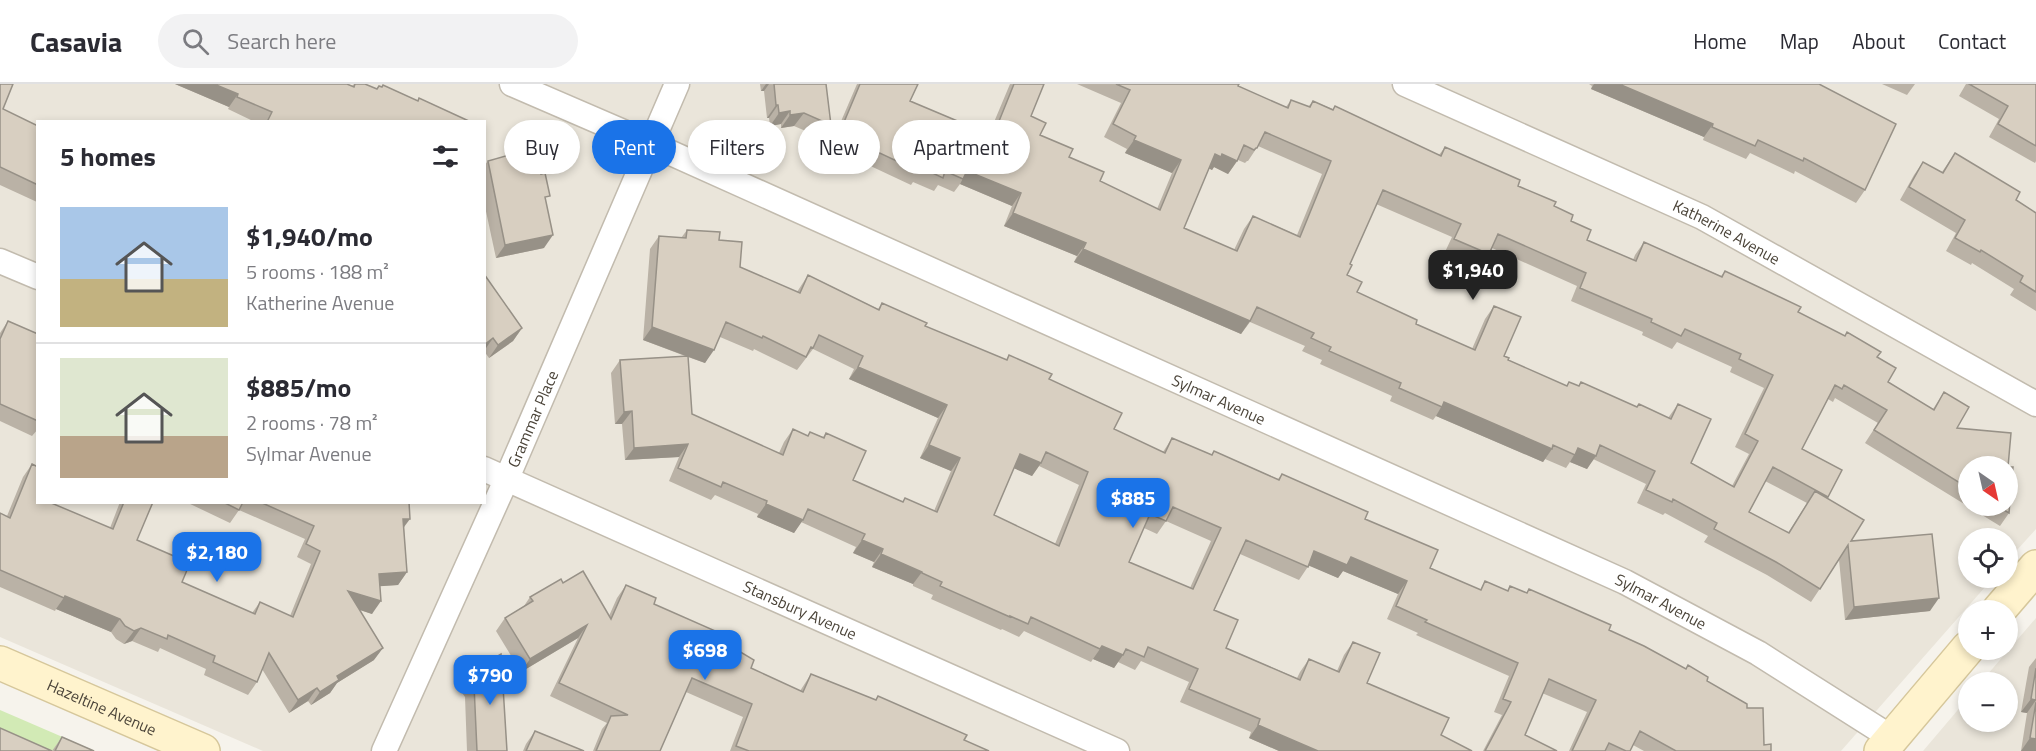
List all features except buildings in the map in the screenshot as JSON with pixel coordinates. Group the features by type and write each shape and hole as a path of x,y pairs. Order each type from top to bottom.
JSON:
{"street":[{"name":"Sylmar Avenue","path":"512,84 595,120"},
{"name":"Grammar Place","path":"661,120 677,84"},
{"name":"Katherine Avenue","path":"1406,84 1702,217 2036,404"},
{"name":"Sylmar Avenue","path":"676,155 1625,582 1758,653 1894,747"},
{"name":"Grammar Place","path":"384,751 507,478 638,174"},
{"path":"0,261 36,277"},
{"name":"Stansbury Avenue","path":"486,469 1117,751"},
{"path":"2008,600 2036,567"},
{"path":"1894,747 1959,660"},
{"name":"Hazeltine Avenue","path":"0,663 203,751"}],"shaded area":[{"path":"0,84 2036,84 2036,529 2018,549 2018,528 1958,528 1958,588 1984,588 1974,600 1958,600 1958,618 1841,751 263,751 0,637"},
{"path":"2036,618 2036,751 1923,751 1958,710 1958,732 2018,732 2018,672 1990,672 2000,660 2018,660 2018,639"}],"green space":[{"path":"0,710 95,751 0,751"}]}
